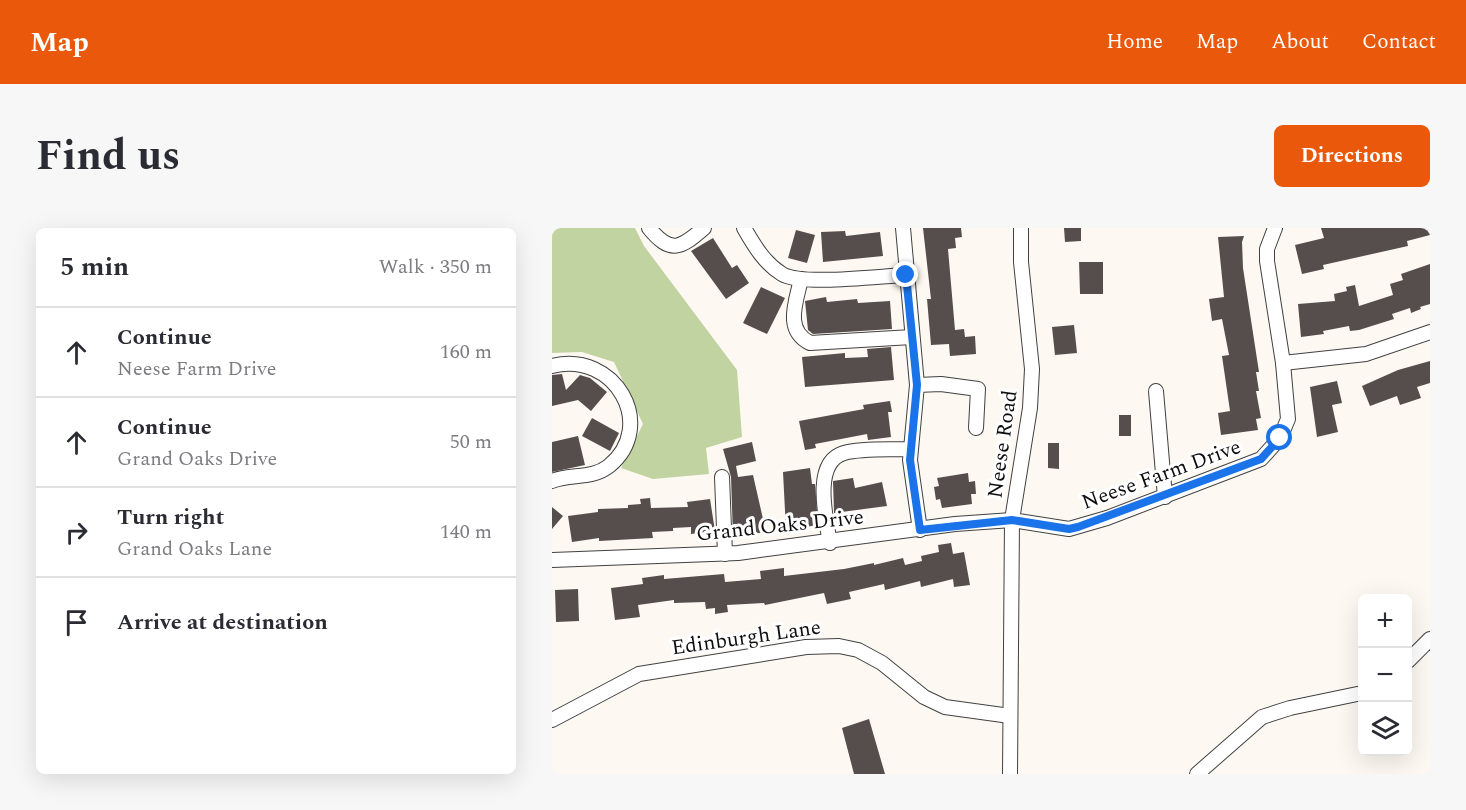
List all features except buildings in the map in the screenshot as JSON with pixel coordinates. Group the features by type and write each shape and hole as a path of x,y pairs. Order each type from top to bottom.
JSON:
{"street":[{"path":"649,228 663,242 671,246 680,246 704,228"},
{"path":"744,228 758,252 783,275 801,279 906,275"},
{"path":"903,228 917,385 910,449 920,530"},
{"name":"Neese Road","path":"1010,774 1012,520 1029,408 1032,369 1021,262 1021,228"},
{"name":"Neese Farm Drive","path":"1012,520 1069,529 1165,497 1261,459 1273,448 1288,419 1283,363 1267,261 1267,249 1275,228"},
{"path":"801,279 793,321 796,331 810,343 912,337"},
{"path":"1283,363 1366,354 1430,332"},
{"path":"552,366 586,365 602,371 614,380 622,394 630,420 622,449 616,460 606,468 587,476 560,478 552,481"},
{"path":"917,385 941,384 978,389 976,428"},
{"path":"1156,391 1165,497"},
{"path":"830,543 825,512 825,472 828,464 845,453 910,449"},
{"path":"722,477 725,554"},
{"name":"Grand Oaks Drive","path":"552,560 725,554 1012,520"},
{"path":"1412,656 1430,639"},
{"name":"Edinburgh Lane","path":"552,720 639,674 806,647 839,646 858,650 882,663 924,697 945,707 1010,716"},
{"path":"1197,774 1262,717 1290,708 1358,694"}],"green space":[{"path":"552,228 635,228 644,246 737,370 742,437 706,448 709,474 653,479 621,468 643,424 614,362 582,352 552,353"}],"route":[{"path":"906,275 917,385 910,460 920,530 955,524 1012,520 1069,529 1078,527 1165,497 1261,459 1268,454 1280,438"}]}
